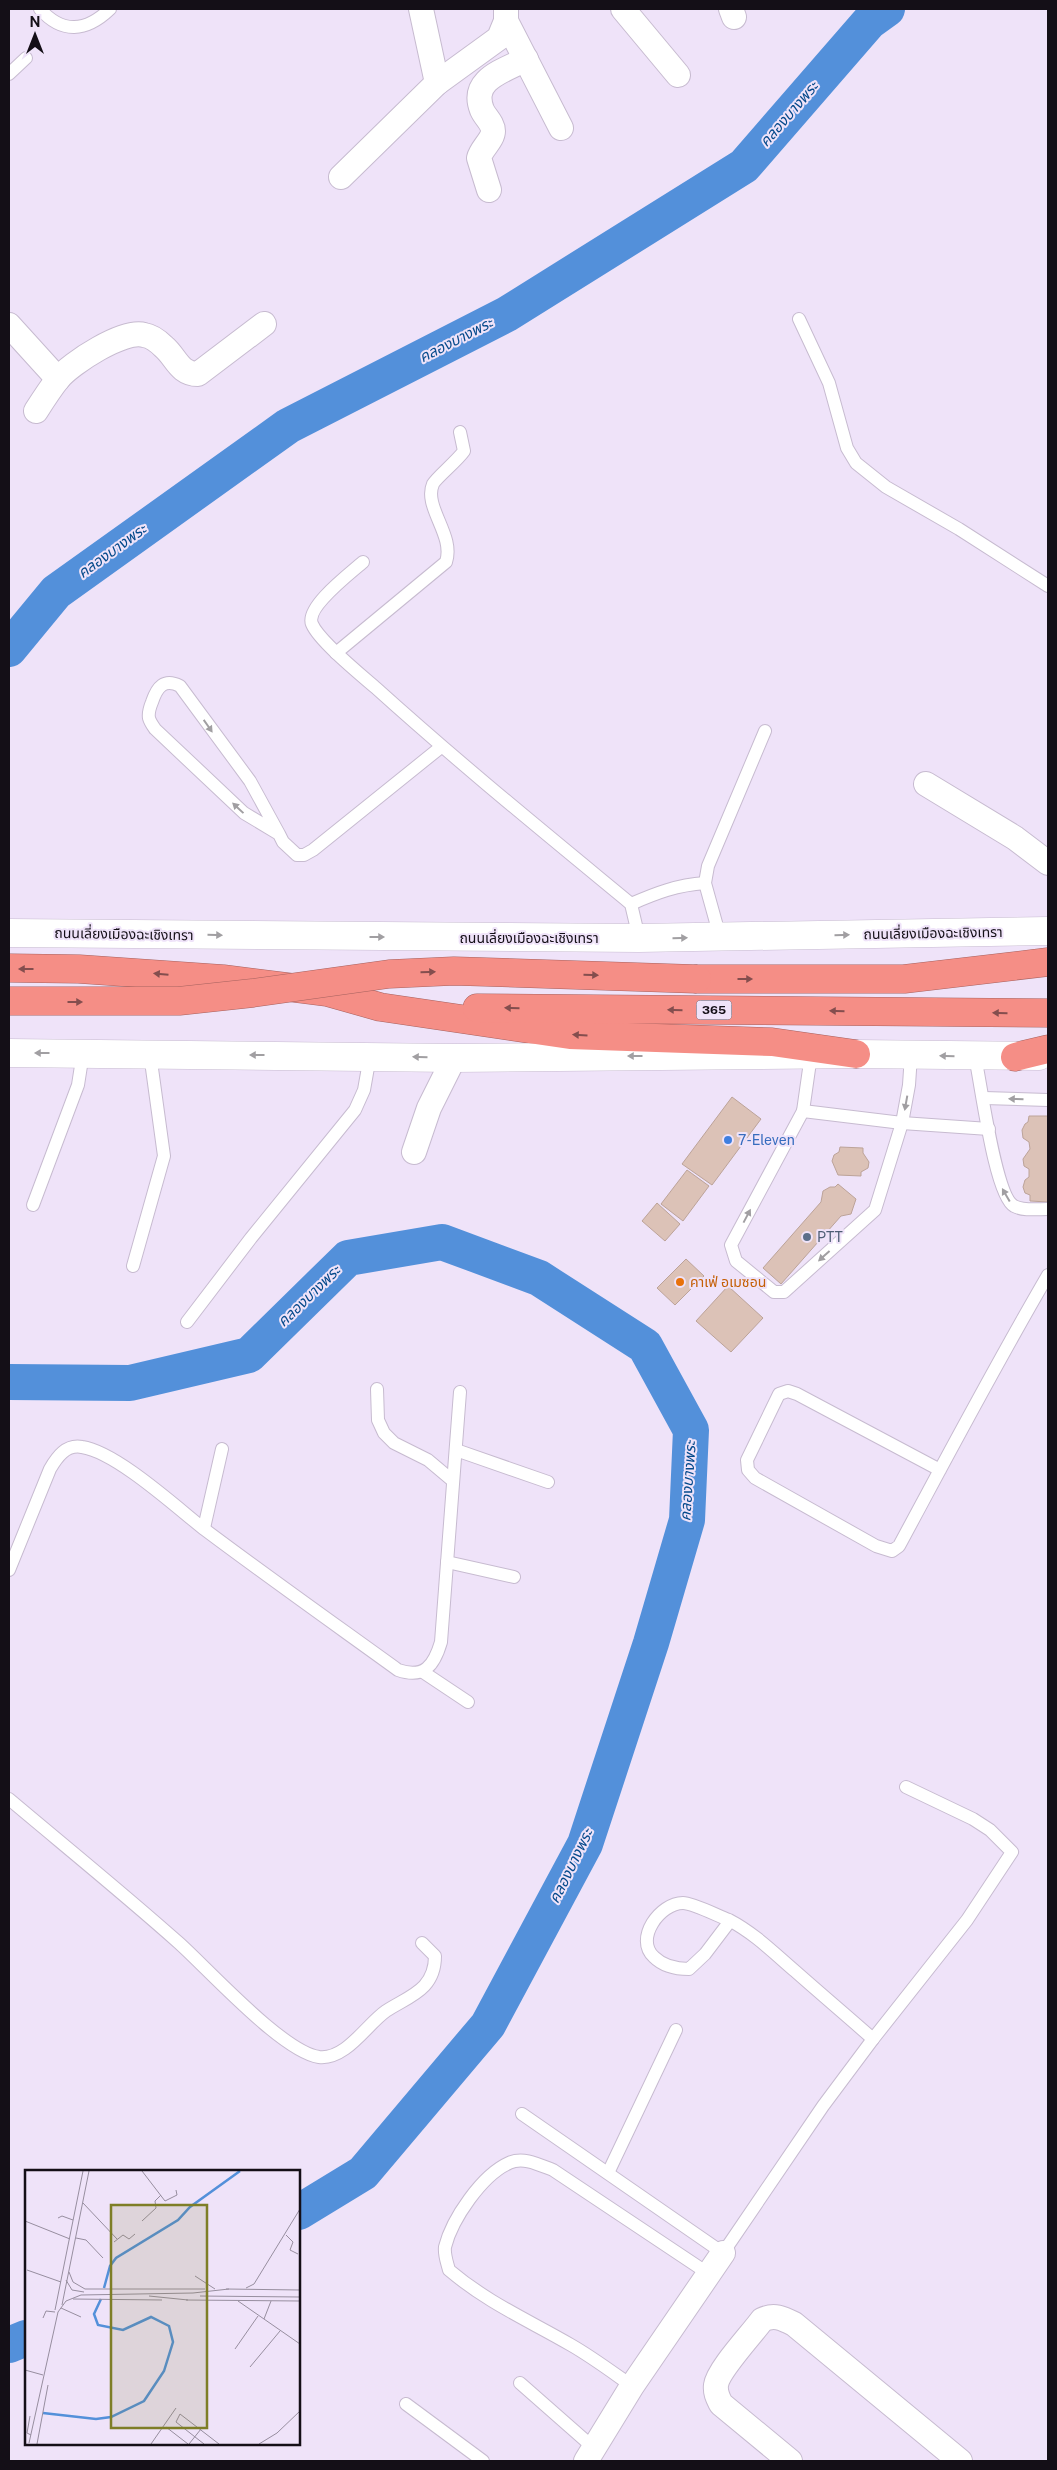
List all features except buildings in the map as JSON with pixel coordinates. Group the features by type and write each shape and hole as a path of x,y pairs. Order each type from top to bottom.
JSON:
{"highway":[{"path":"904,979 1048,962"},
{"path":"9,968 79,969 179,975 327,992 380,1007 570,1035 772,1042 856,1054"},
{"path":"9,1002 179,1001 253,993 388,974 454,971 697,979 1048,979"},
{"name":"365","path":"380,1007 1048,1013"},
{"path":"1015,1057 1048,1049"}],"main road":[{"name":"ถนนเลี่ยงเมืองฉะเชิงเทรา","path":"9,933 720,938 1048,931"},
{"path":"9,1053 454,1058 856,1054 975,1057 1048,1056"}],"street":[{"path":"421,9 437,83"},
{"path":"623,9 678,75"},
{"path":"341,177 437,83 499,38 506,15"},
{"path":"506,15 561,128"},
{"path":"489,190 479,158 492,135 493,129 482,111 479,99 480,88 486,80 526,59"},
{"path":"36,411 58,379 92,351 128,337 143,334 165,347 183,370 189,374 198,374 264,324"},
{"path":"9,325 58,379"},
{"path":"926,784 1015,838 1048,863"},
{"path":"414,1152 429,1108 454,1058"},
{"path":"590,2455 632,2386 723,2254"},
{"path":"790,2461 721,2404 716,2394 716,2384 722,2372 762,2320 771,2316 794,2324 960,2461"}],"lane":[{"path":"40,9 51,22 70,28 94,22 110,9"},
{"path":"9,74 26,58"},
{"path":"799,319 829,382 845,441 856,463 886,487 959,529 1048,586"},
{"path":"336,653 446,562 449,546 433,504 432,492 433,483 457,462 464,451 460,432"},
{"path":"364,562 316,605 311,615 312,623 336,653 441,747 631,904 639,938"},
{"path":"279,834 244,813 155,729 149,719 149,710 156,689 162,684 171,682 180,686 250,781 279,834 290,851 296,855 304,855 441,747"},
{"path":"720,938 705,883 714,847 765,731"},
{"path":"631,904 657,892 680,885 705,883"},
{"path":"33,1205 78,1085 83,1053"},
{"path":"133,1266 164,1156 150,1054"},
{"path":"811,1055 803,1111 731,1246 736,1261 774,1292 784,1292 876,1210 902,1123 909,1085 911,1055"},
{"path":"187,1322 251,1238 355,1110 364,1090 370,1056"},
{"path":"975,1057 997,1175 1005,1198 1014,1206 1048,1209"},
{"path":"984,1098 1048,1100"},
{"path":"803,1111 902,1123 989,1129"},
{"path":"940,1470 788,1391 780,1394 747,1460 748,1470 755,1478 876,1546 892,1551 899,1546 1008,1344 1048,1275"},
{"path":"377,1389 378,1420 384,1433 394,1443 428,1460 453,1481"},
{"path":"9,1570 50,1469 58,1456 67,1449 80,1446 96,1450 142,1479 204,1528 398,1670 411,1675 423,1672 436,1658 441,1642 460,1392"},
{"path":"204,1528 222,1449"},
{"path":"456,1450 548,1482"},
{"path":"447,1562 514,1577"},
{"path":"423,1672 468,1702"},
{"path":"522,2114 723,2254 823,2106 967,1920 1012,1852 990,1830 973,1819 906,1787"},
{"path":"9,1799 179,1943 262,2021 300,2050 321,2057 341,2052 378,2017 422,1991 435,1965 435,1956 422,1943"},
{"path":"730,1921 705,1954 689,1969 670,1966 656,1959 649,1952 646,1944 648,1930 663,1910 673,1904 685,1903 730,1921 758,1939 873,2039"},
{"path":"608,2173 676,2030"},
{"path":"632,2386 572,2345 515,2316 474,2290 449,2270 445,2248 451,2230 481,2184 509,2162 524,2160 536,2163 553,2170 709,2274"},
{"path":"520,2383 590,2455"},
{"path":"406,2404 483,2461"}],"waterway":[{"name":"คลองบางพระ","path":"9,649 56,592 288,426 507,314 744,166 869,22 887,9"},
{"name":"คลองบางพระ","path":"9,1382 130,1383 249,1355 348,1258 442,1242 539,1278 645,1346 691,1430 687,1520 651,1643 585,1844 488,2025 363,2173 300,2211"},
{"name":"คลองบางพระ","path":"9,2345 25,2338"}],"place":[{"name":"7-Eleven","path":"728,1140"},
{"name":"PTT","path":"807,1237"},
{"name":"คาเฟ่ อเมซอน","path":"680,1282"}]}
